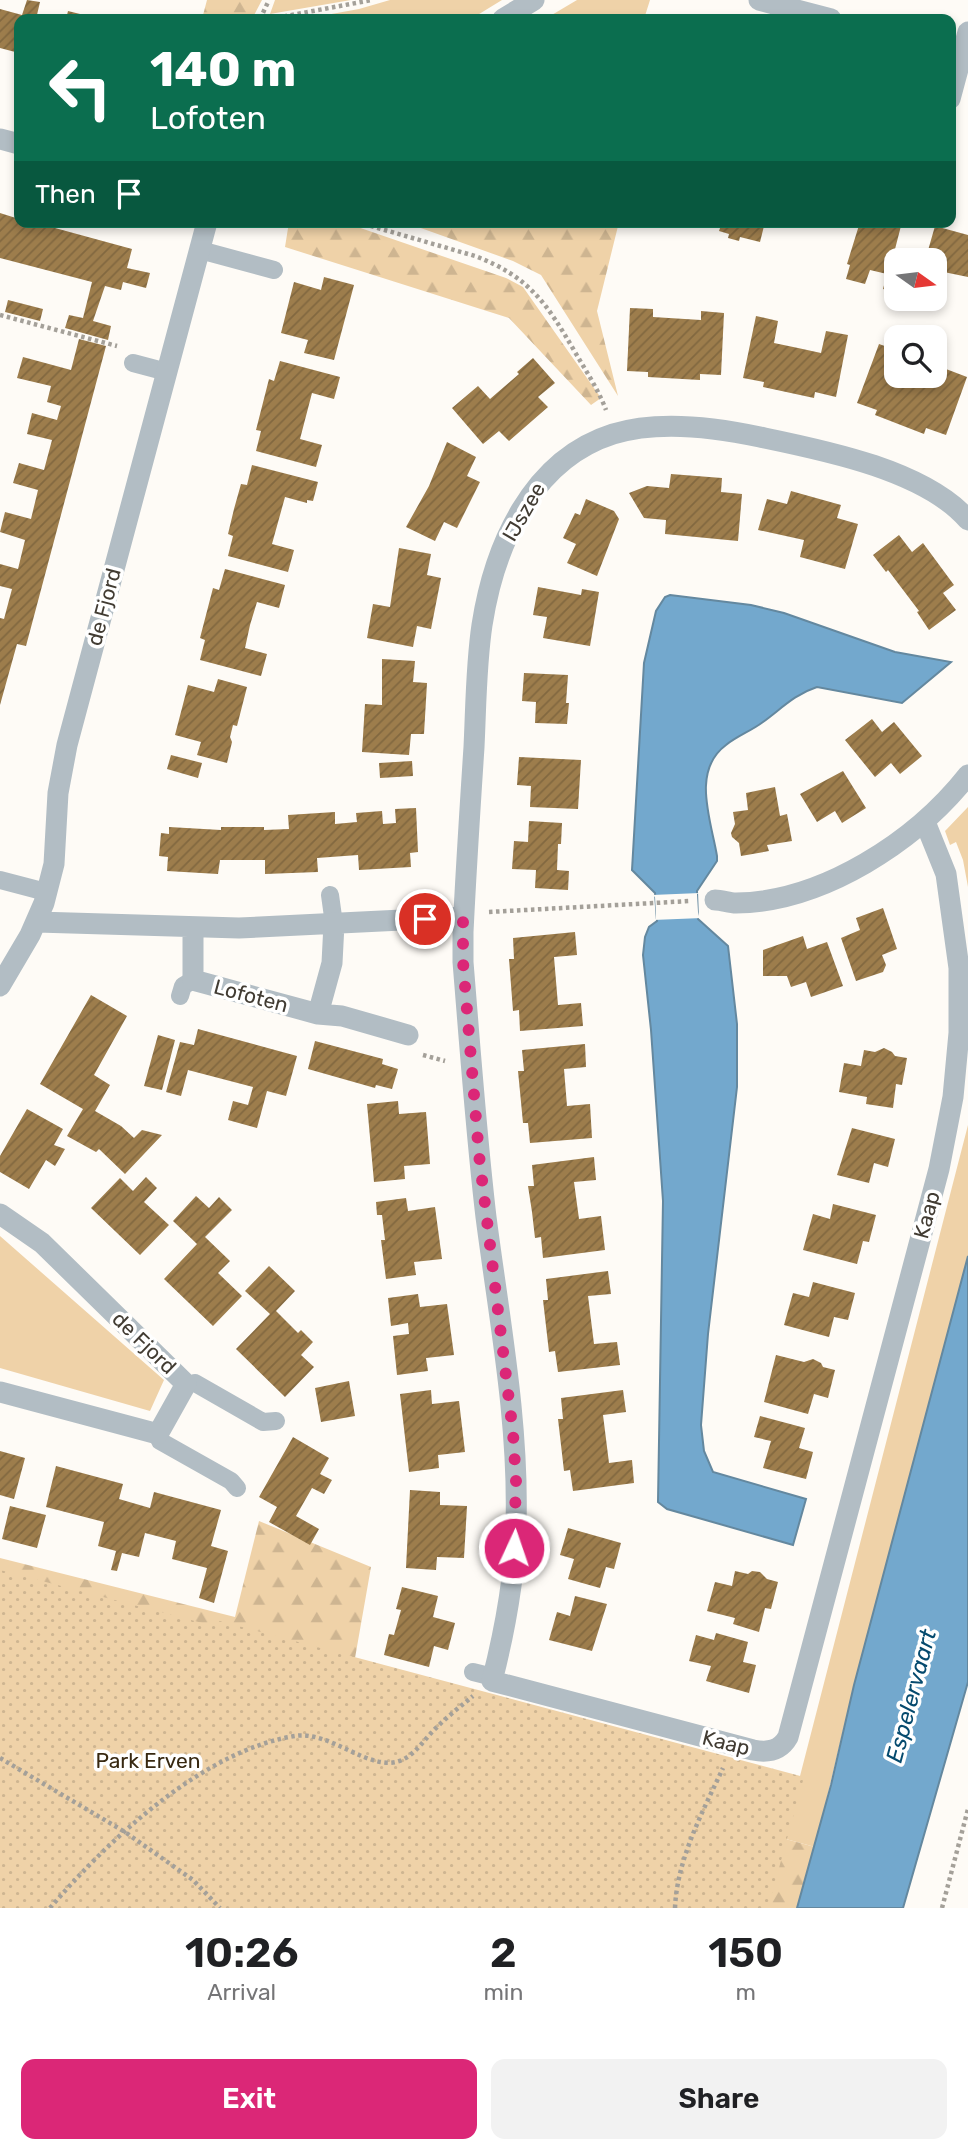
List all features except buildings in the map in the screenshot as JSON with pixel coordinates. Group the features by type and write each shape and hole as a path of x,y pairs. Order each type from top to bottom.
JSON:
{"street":[{"path":"511,14 534,0"},
{"path":"759,0 812,14"},
{"path":"956,72 968,32"},
{"name":"de Fjord","path":"3,975 37,922 54,864 58,793 67,746 206,228"},
{"name":"IJszee","path":"472,915 478,658 483,622 496,568 518,515 531,494 560,462 599,439 632,430 672,427 729,432 823,451 892,473 930,490 968,520"},
{"path":"706,900 751,902 821,884 882,854 925,822 968,775"},
{"name":"Kaap","path":"472,915 463,962 479,1155 509,1393 516,1481 516,1525 508,1607 483,1674 492,1681 753,1750 777,1749 788,1737 939,1170 953,1097 959,1033 956,936 946,874 925,822"},
{"path":"37,922 239,929 472,915"},
{"name":"Lofoten","path":"318,1014 332,963 334,924"},
{"name":"Lofoten","path":"193,928 187,988 318,1014 342,1016 408,1035"},
{"name":"de Fjord","path":"0,1214 42,1243 195,1379 157,1443"},
{"path":"0,1392 157,1443"}],"lane":[{"path":"200,250 274,270"},
{"path":"129,355 167,372"},
{"path":"0,880 46,892"},
{"path":"330,895 334,924"},
{"path":"195,1379 247,1413 273,1414"},
{"path":"157,1443 233,1489"}],"path":[{"path":"297,14 372,0"},
{"path":"378,228 495,263 527,285 553,312 593,380 609,418"},
{"path":"0,315 129,355"},
{"path":"472,915 706,900"},
{"path":"50,1908 125,1832 170,1795 212,1767 254,1748 286,1738 309,1735 321,1737 373,1760 400,1761 411,1754 476,1693"},
{"path":"0,1758 125,1832 193,1880 220,1908"},
{"path":"675,1908 679,1874 726,1761"},
{"path":"942,1908 968,1809"}],"green space":[{"path":"207,0 262,0 255,14 203,14"},
{"path":"275,0 351,0 270,14"},
{"path":"390,0 502,0 479,14 332,14"},
{"path":"577,0 650,0 646,14 553,14"},
{"path":"288,228 360,228 506,278 523,287 601,398 591,405 509,318 285,247"},
{"path":"421,228 618,228 597,311 618,396 541,275 513,261"},
{"path":"968,807 968,887 963,860 956,842 950,845 945,831"},
{"path":"968,1125 968,1256 854,1685 815,1847 706,1817 800,1776"},
{"path":"0,1236 164,1380 150,1411 0,1368"},
{"path":"259,1521 371,1567 355,1658 0,1750 0,1558 235,1617"},
{"name":"Park Erven","path":"0,1570 210,1625 212,1619 804,1777 768,1908 0,1908"},
{"path":"706,1817 815,1847 797,1908 680,1908"}],"water":[{"path":"670,595 751,605 784,613 895,652 951,662 902,703 817,687 809,690 726,745 715,756 706,782 708,812 717,861 697,891 698,919 728,946 737,1024 737,1087 708,1334 701,1425 704,1451 713,1472 806,1499 793,1545 667,1509 658,1502 663,1201 643,955 649,927 657,921 655,893 632,870 644,663 656,611 665,597"},
{"name":"Espelervaart","path":"968,1256 968,1682 903,1908 797,1908 831,1785 854,1685"}],"pier":[{"path":"700,893 697,894 698,912 702,918 653,920 656,919 656,914 655,897 652,895"}],"route":[{"path":"425,919 463,917 463,962 479,1155 513,1433 516,1481 514,1548"}]}
